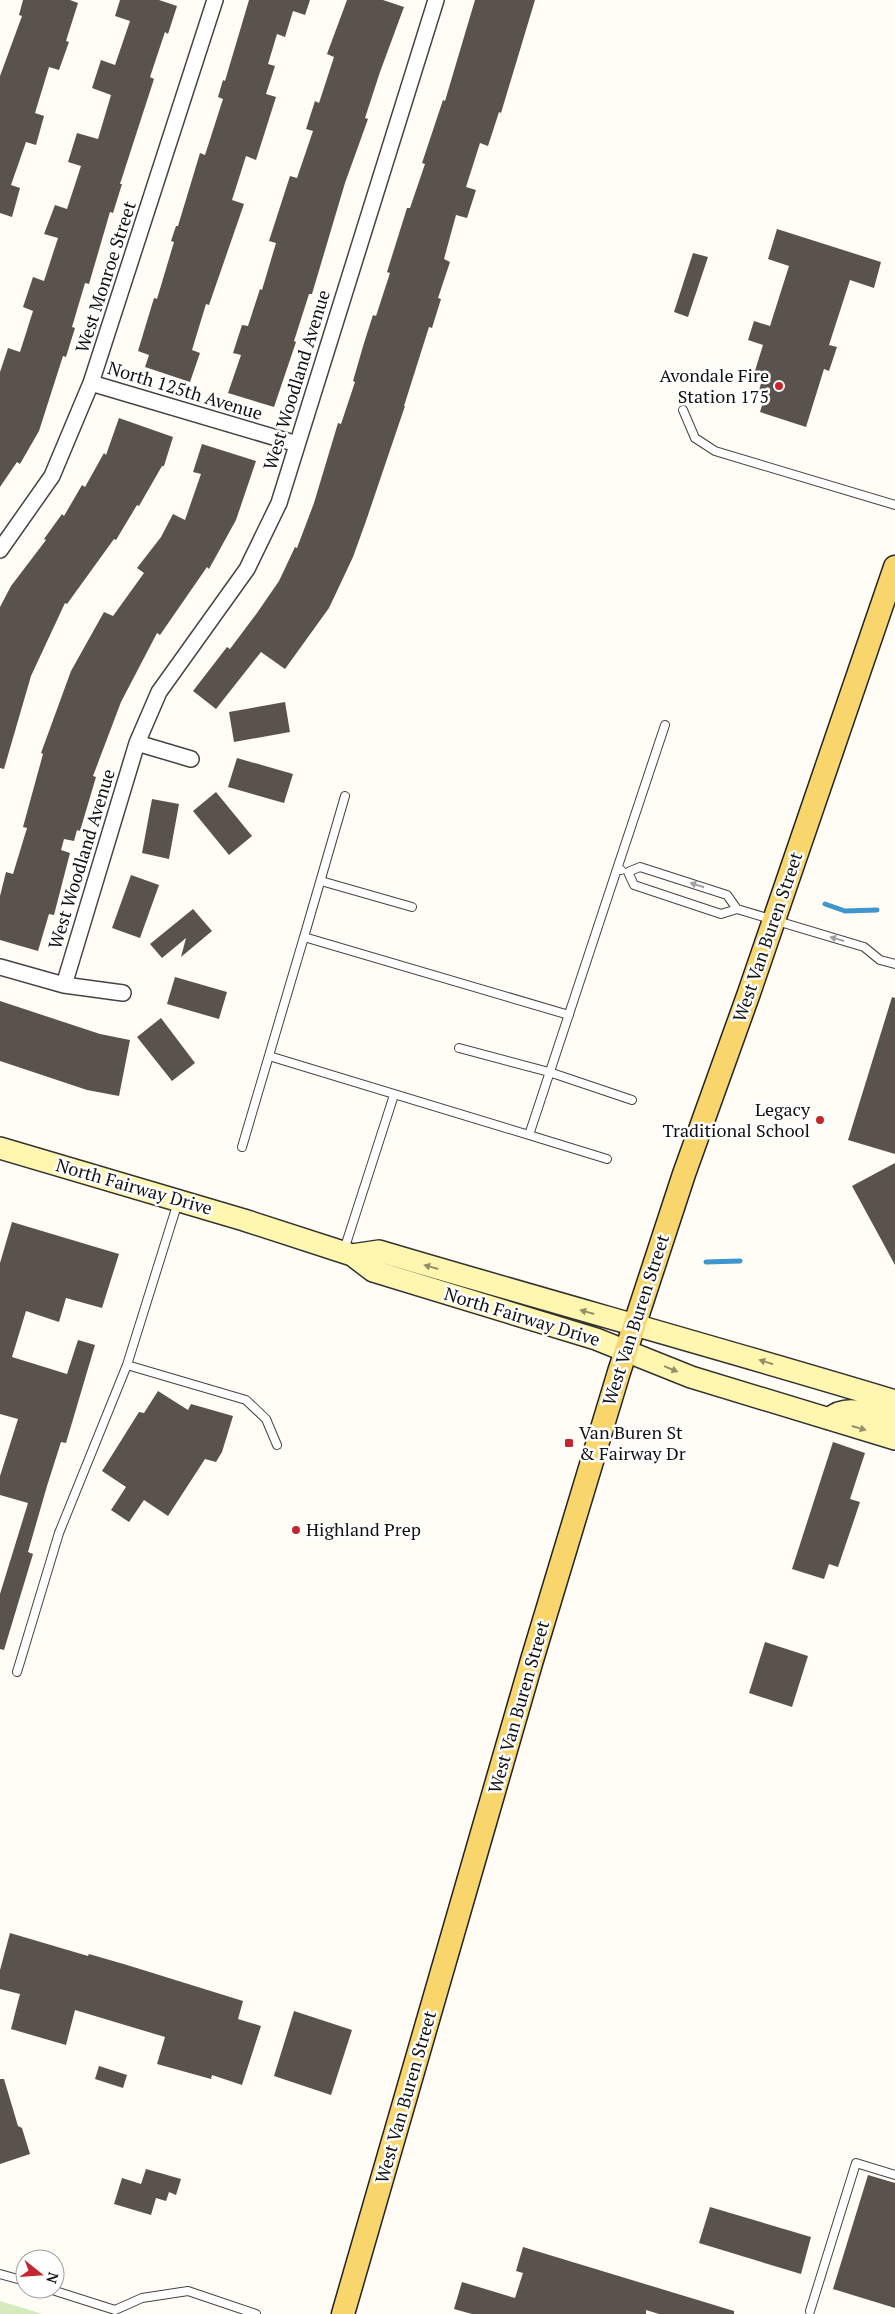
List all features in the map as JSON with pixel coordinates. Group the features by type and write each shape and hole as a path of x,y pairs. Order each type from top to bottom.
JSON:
{"main road":[{"name":"West Van Buren Street","path":"343,2314 532,1660 626,1351 684,1174 774,920 895,567"}],"street":[{"name":"West Monroe Street","path":"0,550 52,476 91,383 215,0"},
{"name":"West Woodland Avenue","path":"64,985 137,743 159,692 248,569 279,502 436,0"},
{"name":"North 125th Avenue","path":"91,383 296,444"},
{"path":"137,743 191,759"},
{"path":"0,967 64,985 123,993"},
{"name":"North Fairway Drive","path":"0,1148 178,1200 348,1254 372,1271 596,1339 691,1377 895,1439"},
{"name":"North Fairway Drive","path":"348,1254 378,1251 634,1326 702,1343 895,1401"},
{"path":"829,1419 837,1413 848,1410 858,1411 895,1422"}],"lane":[{"path":"683,410 695,438 715,451 895,505"},
{"path":"529,1135 665,725"},
{"path":"242,1147 345,796"},
{"path":"617,869 628,872 640,867 727,895 737,909"},
{"path":"628,872 634,885 721,914 737,909 864,947 880,960 895,964"},
{"path":"321,880 412,906"},
{"path":"304,937 569,1015"},
{"path":"460,1048 549,1072 632,1100"},
{"path":"269,1056 607,1158"},
{"path":"348,1254 394,1095"},
{"path":"18,1672 59,1533 127,1365 178,1200"},
{"path":"127,1365 246,1400 266,1419 277,1445"},
{"path":"810,2310 856,2163 895,2175"},
{"path":"0,2274 15,2279"},
{"path":"65,2294 116,2310 142,2298 188,2291 255,2314"}],"green space":[{"path":"0,2301 43,2314 0,2314"}],"building":[{"path":"23,0 70,0 78,3 66,41 69,42 59,70 49,67 35,113 44,116 36,145 26,142 11,185 20,188 12,217 0,213 0,76 22,16 19,15"},
{"path":"120,0 159,0 177,6 168,34 165,32 150,77 154,79 120,184 122,184 113,213 110,212 89,284 85,283 72,327 75,328 66,357 63,356 39,431 20,464 17,462 0,487 0,372 8,348 20,352 33,311 23,307 33,277 44,281 58,238 44,234 55,205 67,209 81,166 68,162 77,133 98,139 111,95 92,88 101,60 115,65 130,21 115,16"},
{"path":"249,0 310,0 305,15 293,11 285,37 277,34 268,64 275,66 266,94 276,97 256,160 246,156 232,200 244,204 209,305 206,304 192,350 200,353 190,382 145,367 149,355 138,351 154,298 157,299 174,242 171,241 176,226 178,226 200,153 205,155 223,99 218,97 223,80 225,81"},
{"path":"347,0 383,0 404,7 365,118 368,119 345,183 312,294 309,294 294,341 296,342 274,407 228,393 241,355 233,353 242,325 248,326 260,289 262,290 276,243 269,241 290,176 297,178 313,131 306,129 315,101 319,103 334,57 327,54"},
{"path":"475,0 535,0 501,113 499,112 488,146 480,143 466,187 476,190 467,218 456,215 444,259 450,262 438,298 441,299 432,328 429,327 405,406 353,557 329,608 285,669 261,652 216,709 193,691 227,647 230,649 257,613 279,581 295,547 297,548 314,503 338,423 341,424 355,382 353,381 364,343 373,315 376,316 390,273 387,272 407,208 410,208 425,164 422,163 443,100 445,101"},
{"path":"777,229 881,262 874,288 850,280 829,345 837,347 829,371 824,369 806,427 760,412 766,392 759,390 763,377 754,374 763,345 748,340 754,321 770,326 789,266 768,259"},
{"path":"693,253 708,257 688,317 674,312"},
{"path":"119,418 173,437 164,466 162,466 139,506 137,505 116,540 114,539 67,604 65,603 31,676 4,769 0,768 0,607 11,586 46,540 44,539 62,514 64,516 82,485 85,487 104,453 106,455"},
{"path":"202,444 256,461 236,520 209,569 207,567 160,635 157,633 121,702 93,776 96,777 80,831 77,830 74,841 64,839 61,850 70,853 54,915 49,914 38,951 0,940 0,896 6,872 13,874 27,828 23,827 43,754 41,753 71,671 104,612 113,616 144,573 137,568 161,537 173,514 185,520 201,474 193,472"},
{"path":"285,702 290,732 234,742 229,712"},
{"path":"237,758 293,774 284,803 228,787"},
{"path":"216,792 252,836 229,855 193,811"},
{"path":"152,799 179,804 169,859 142,853"},
{"path":"131,875 159,885 140,938 112,928"},
{"path":"193,909 212,931 181,957 186,938 162,958 150,944"},
{"path":"175,977 227,992 219,1019 167,1004"},
{"path":"892,997 895,998 895,1154 848,1140"},
{"path":"0,1001 100,1034 130,1040 119,1096 87,1090 0,1061"},
{"path":"161,1018 195,1063 172,1081 137,1037"},
{"path":"895,1163 895,1265 852,1186"},
{"path":"12,1222 119,1254 102,1308 66,1298 59,1322 26,1311 12,1357 67,1374 78,1340 95,1345 66,1443 61,1442 47,1486 28,1552 33,1554 4,1650 0,1649 0,1594 28,1503 0,1495 0,1476 18,1419 0,1414 0,1263"},
{"path":"158,1391 188,1410 191,1404 233,1416 222,1452 216,1462 205,1459 168,1516 144,1500 129,1522 111,1510 126,1487 102,1471 139,1412 144,1413"},
{"path":"833,1442 865,1453 850,1499 860,1502 838,1567 829,1564 824,1579 792,1569"},
{"path":"765,1642 808,1656 792,1707 749,1693"},
{"path":"10,1933 88,1956 89,1954 127,1965 243,2001 238,2019 261,2026 242,2085 212,2075 211,2079 157,2064 165,2037 75,2010 66,2045 11,2029 20,1994 0,1989 0,1970"},
{"path":"294,2011 352,2030 331,2095 274,2076"},
{"path":"99,2066 127,2075 123,2088 95,2079"},
{"path":"0,2079 4,2079 18,2126 22,2128 30,2154 0,2164"},
{"path":"146,2169 181,2179 176,2195 169,2192 166,2201 156,2198 151,2215 114,2204 122,2178 141,2184"},
{"path":"868,2175 895,2183 895,2308 833,2289"},
{"path":"710,2207 811,2237 801,2274 699,2243"},
{"path":"523,2247 734,2311 734,2314 659,2314 646,2310 646,2314 472,2314 454,2309 462,2282 515,2298 523,2273 516,2271"}],"waterway":[{"path":"825,904 845,911 877,910"},
{"path":"706,1262 740,1261"}],"place":[{"name":"Avondale Fire Station 175","path":"779,386"},
{"name":"Legacy Traditional School","path":"820,1120"},
{"name":"Van Buren St & Fairway Dr","path":"569,1443"},
{"name":"Highland Prep","path":"296,1530"}]}
